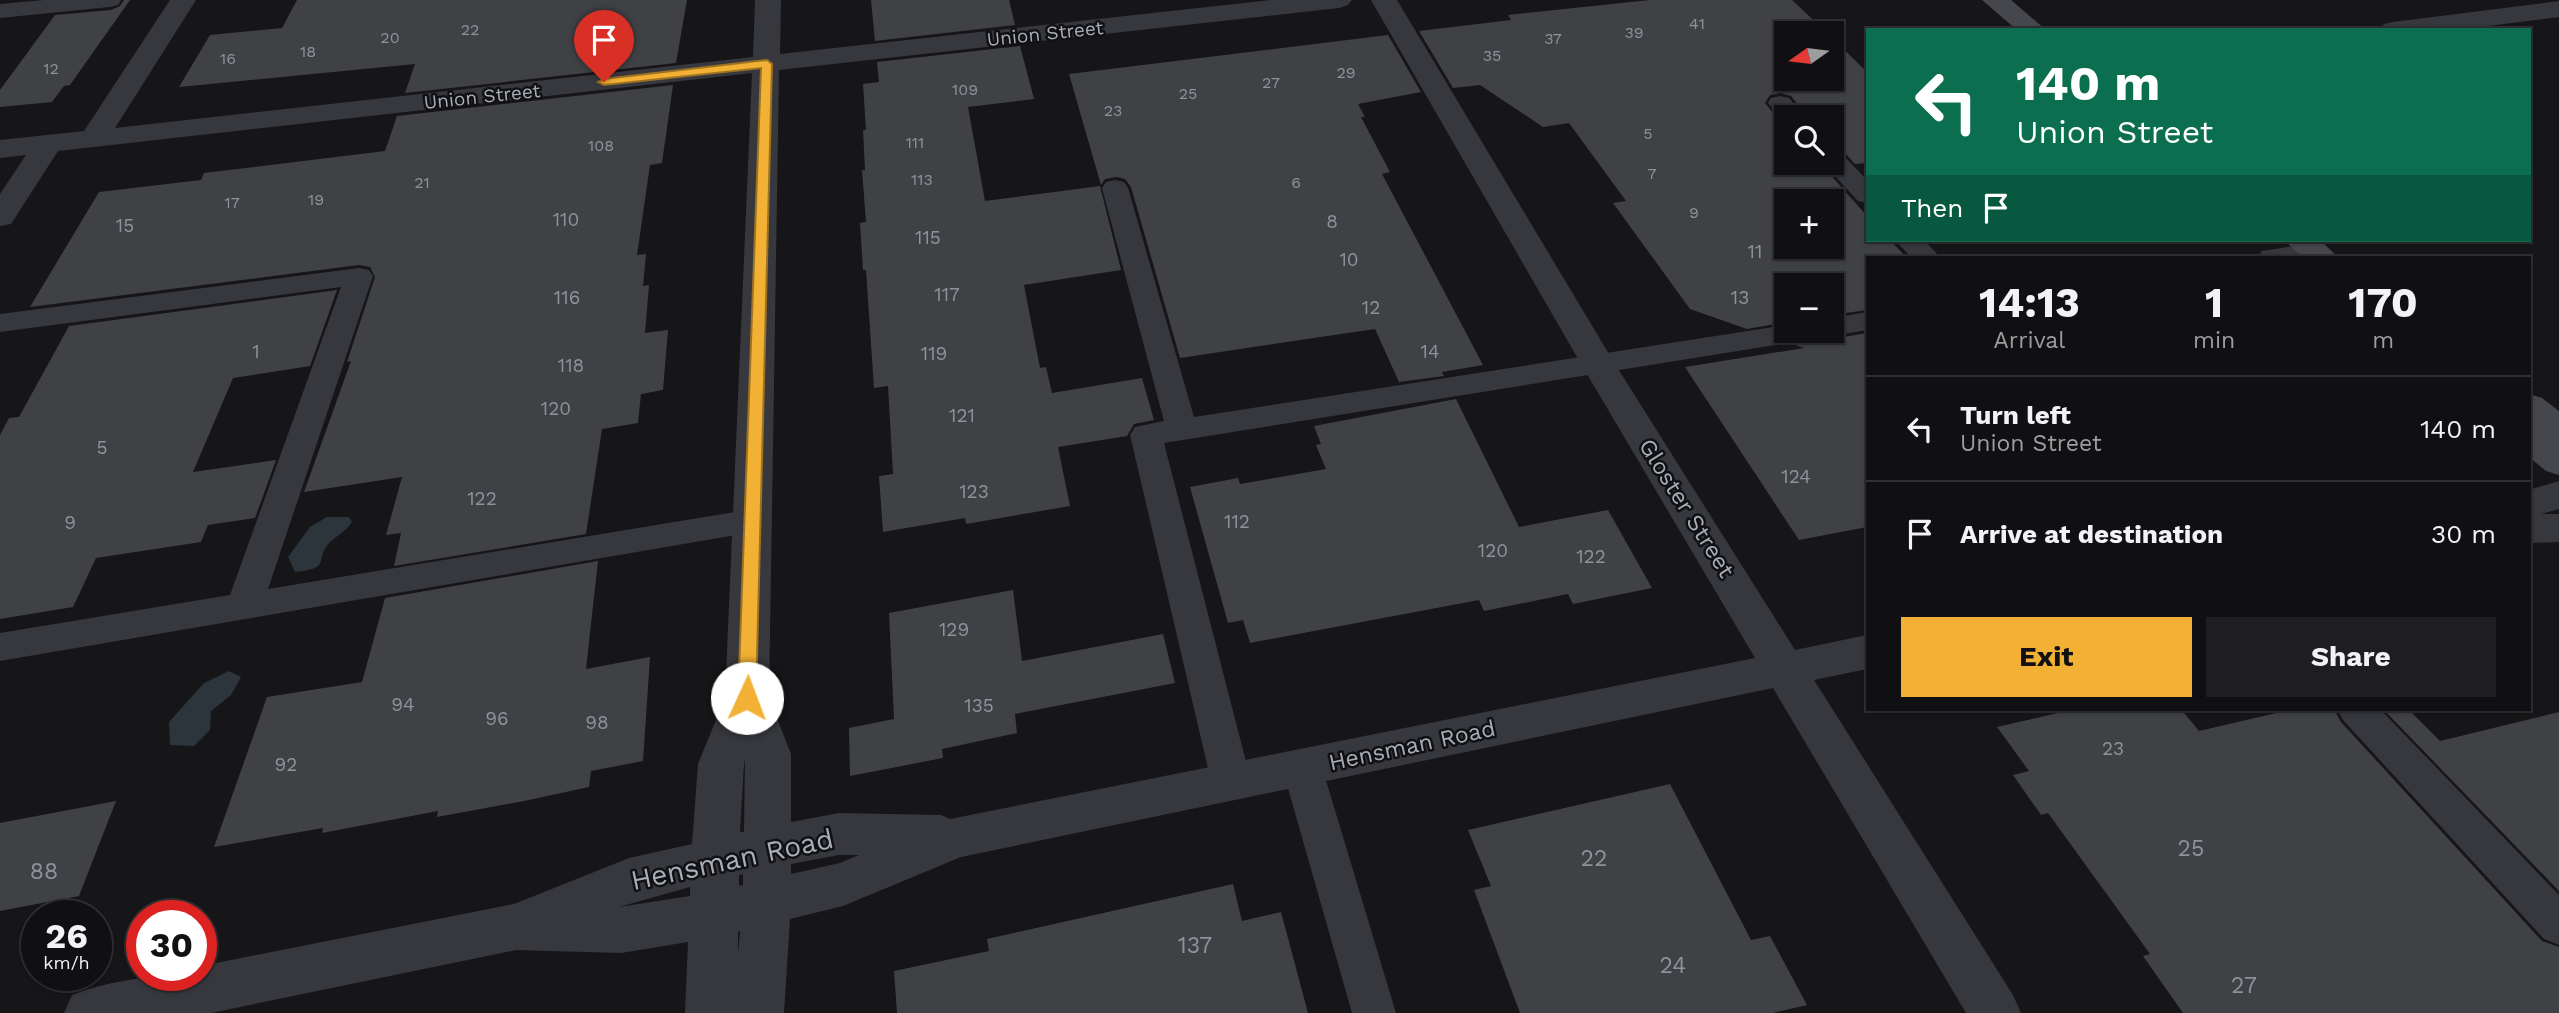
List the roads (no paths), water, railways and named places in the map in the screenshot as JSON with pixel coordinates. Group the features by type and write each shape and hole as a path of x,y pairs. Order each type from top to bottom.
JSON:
{"main road":[{"path":"1995,0 2030,28"},
{"path":"2531,408 2559,430"},
{"path":"2531,440 2559,462"}],"street":[{"path":"93,139 183,0"},
{"path":"711,1013 715,859 721,764 747,698 768,0"},
{"name":"Union Street","path":"0,149 1339,0"},
{"name":"Gloster Street","path":"1384,0 1598,364 1995,1013"},
{"path":"2409,28 2559,9"},
{"path":"0,217 48,144"},
{"path":"2531,503 2559,495"},
{"path":"2531,529 2559,528"},
{"name":"Hensman Road","path":"516,926 621,930 713,915 844,884 957,837 1866,652"},
{"path":"747,698 768,754 767,902 758,1013"},
{"name":"Hensman Road","path":"90,1013 516,926 629,880 768,847 839,834 957,837"}],"lane":[{"path":"0,11 110,0"},
{"path":"1844,171 1866,194"},
{"path":"1115,188 1182,430"},
{"path":"1911,242 1925,256"},
{"path":"2277,256 2312,249"},
{"path":"0,323 359,276 244,606"},
{"path":"1844,325 1866,321"},
{"path":"1231,781 1146,435 1774,336"},
{"path":"0,647 753,522"},
{"path":"2358,711 2559,925"},
{"path":"1303,767 1374,1013"}]}
